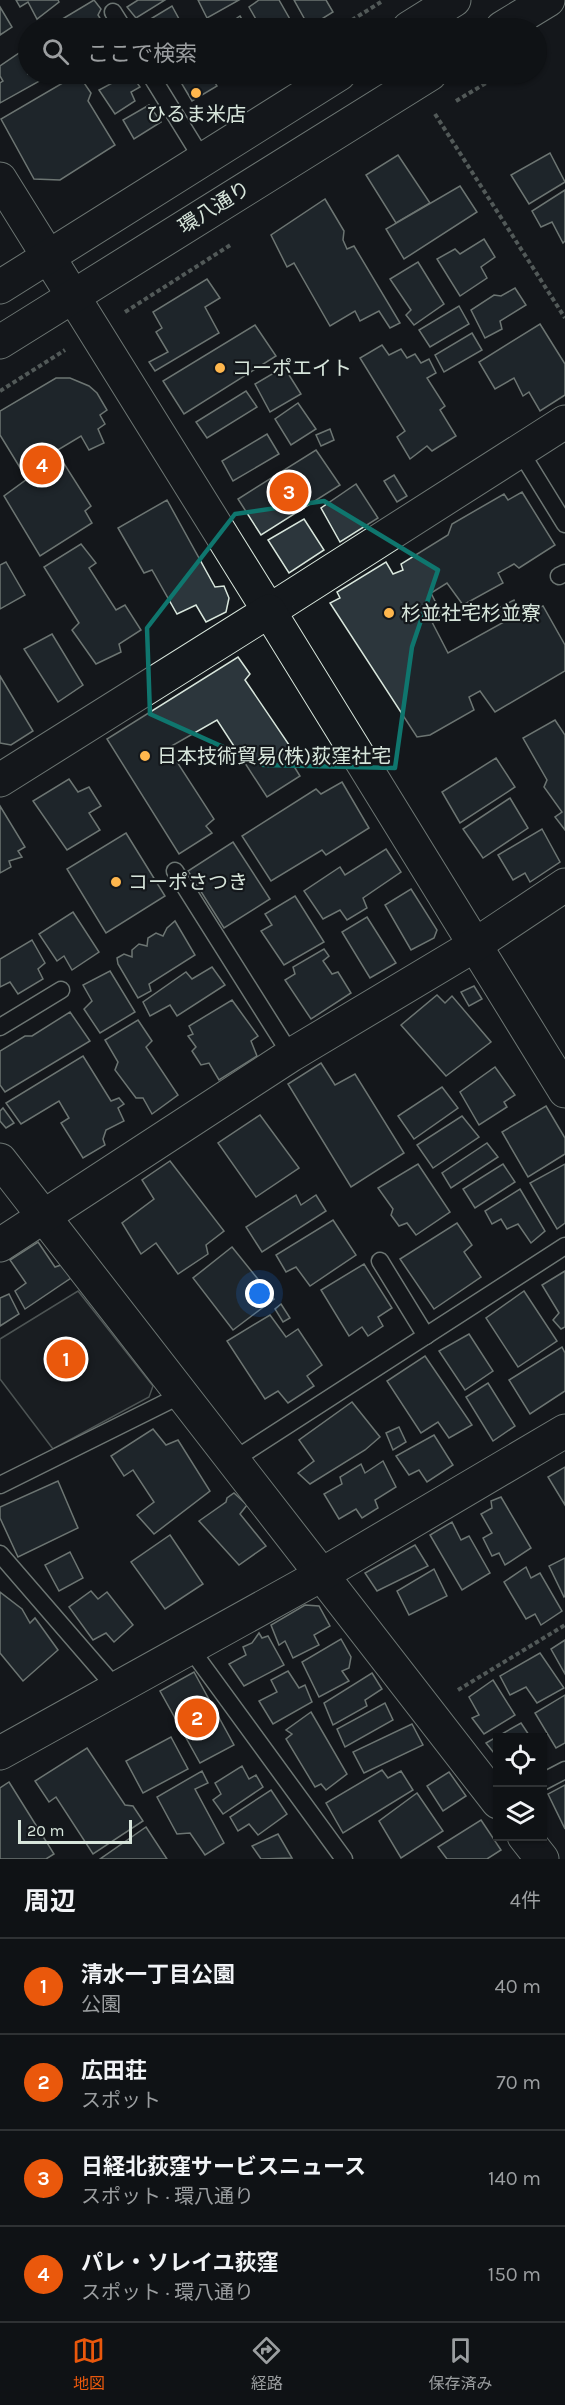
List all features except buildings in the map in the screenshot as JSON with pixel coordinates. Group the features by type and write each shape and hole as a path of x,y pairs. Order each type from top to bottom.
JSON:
{"street":[{"path":"426,18 454,0"},
{"path":"518,18 548,0"},
{"path":"0,287 323,84"},
{"name":"環八通り","path":"0,342 414,84"},
{"path":"0,179 74,295 565,1091"},
{"path":"0,780 565,422"},
{"path":"0,1245 291,1055 475,945 565,885"},
{"path":"0,1160 493,1796"},
{"path":"0,1753 321,1575 565,1431"},
{"path":"528,1841 542,1859"}],"lane":[{"path":"112,12 116,18"},
{"path":"156,84 203,160"},
{"path":"520,451 565,524"},
{"path":"175,871 291,1055"},
{"path":"0,1027 62,990"},
{"path":"232,1461 565,1246"},
{"path":"380,1261 426,1336"},
{"path":"0,1485 181,1395"},
{"path":"0,1554 116,1688"},
{"path":"190,1648 344,1859"},
{"path":"547,1780 565,1770"}],"path":[{"path":"355,18 384,0"},
{"path":"435,114 565,318"},
{"path":"425,1710 565,1625"}],"highlighted area":[{"path":"324,501 438,570 412,647 395,768 263,765 150,714 147,628 235,514"}],"shaded area":[{"path":"78,1291 153,1386 149,1397 53,1449 0,1379 0,1339"}],"place":[{"name":"ひるま米店","path":"196,93"},
{"name":"コーポエイト","path":"220,368"},
{"name":"パレ・ソレイユ荻窪","path":"42,465"},
{"name":"日経北荻窪サービスニュース","path":"289,492"},
{"name":"杉並社宅杉並寮","path":"389,613"},
{"name":"日本技術貿易(株)荻窪社宅","path":"145,756"},
{"name":"コーポさつき","path":"116,882"},
{"name":"清水一丁目公園","path":"66,1359"},
{"name":"広田荘","path":"197,1718"}]}
